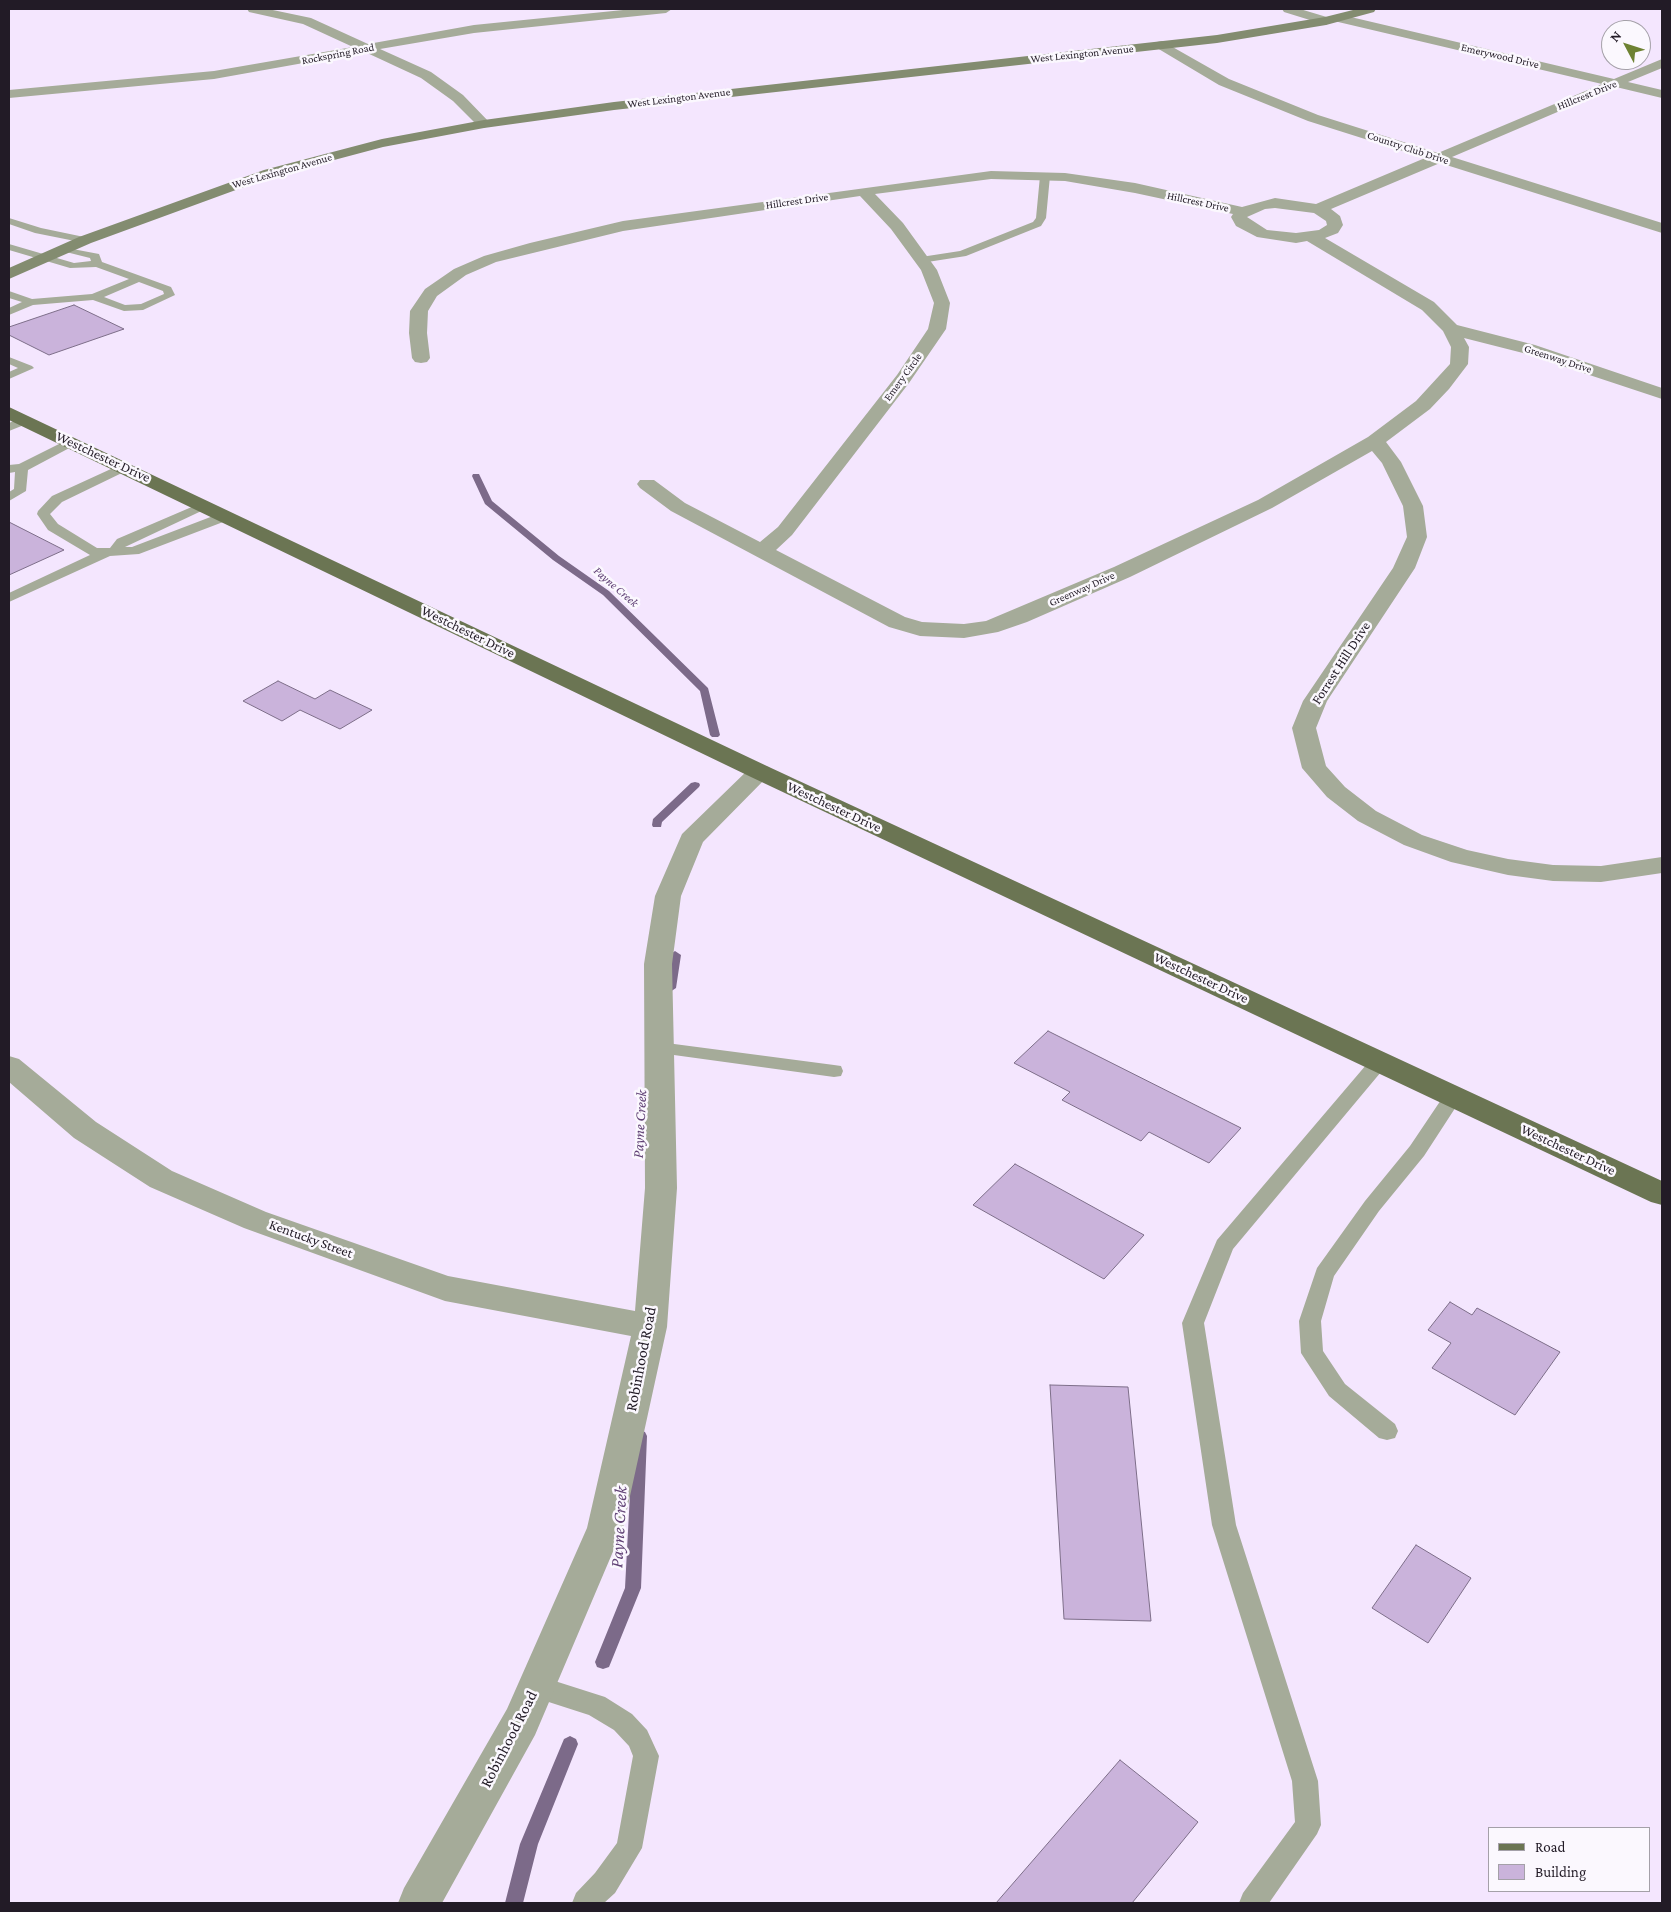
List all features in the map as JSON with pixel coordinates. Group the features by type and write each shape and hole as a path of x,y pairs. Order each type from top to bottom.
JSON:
{"main road":[{"name":"Westchester Drive","path":"14,420 71,442 760,772 1662,1194"}],"street":[{"path":"254,9 307,21 426,75 458,98 484,124"},
{"name":"Rockspring Road","path":"9,94 214,75 519,23 666,9"},
{"name":"Emerywood Drive","path":"1288,9 1334,16 1662,94"},
{"name":"West Lexington Avenue","path":"9,274 85,240 269,173 382,144 484,124 821,81 1255,34 1370,9"},
{"name":"Country Club Drive","path":"1162,45 1224,82 1276,104 1438,158 1662,228"},
{"path":"1516,60 1593,65"},
{"name":"Hillcrest Drive","path":"1318,209 1616,83 1659,68"},
{"name":"Hillcrest Drive","path":"421,358 418,333 419,311 431,293 460,272 490,259 536,246 623,226 863,191 991,175 1065,177 1134,188 1243,212"},
{"name":"Emery Circle","path":"763,550 785,532 903,379 937,329 942,303 929,270 897,226 863,191"},
{"path":"1290,204 1318,209 1334,219 1335,225 1332,230 1311,237 1279,237 1263,234 1242,223 1240,218 1243,212 1262,205 1290,204"},
{"name":"Greenway Drive","path":"647,484 678,507 897,622 920,629 938,631 972,630 1019,616 1122,572 1265,504 1375,441 1423,406 1443,385 1459,364 1460,347 1451,329 1428,306 1311,237"},
{"name":"Greenway Drive","path":"1451,329 1529,349 1662,394"},
{"name":"Forrest Hill Drive","path":"1375,441 1391,462 1413,506 1417,537 1404,568 1315,701 1304,728 1314,768 1336,792 1367,816 1413,840 1460,856 1508,867 1553,873 1601,874 1662,865"},
{"name":"Robinhood Road","path":"419,1903 522,1722 605,1528 650,1327 662,1188 658,964 668,896 691,839 760,772"},
{"name":"Kentucky Street","path":"9,1066 85,1130 161,1179 255,1220 445,1288 650,1327"}],"lane":[{"path":"921,260 962,254 1037,224 1041,218 1045,176"},
{"path":"9,221 39,231 85,240"},
{"path":"9,247 74,266 97,264 167,289 170,295 143,307 124,308 94,297"},
{"path":"66,248 95,256 97,264"},
{"path":"9,312 30,302 94,297 138,279"},
{"path":"9,294 30,302"},
{"path":"9,360 28,368 9,376"},
{"path":"9,498 20,492 15,468 71,442"},
{"path":"124,467 57,499 43,514 52,527 94,552 134,550 216,511"},
{"path":"9,598 111,552 122,542 216,511"},
{"path":"659,1048 834,1071"},
{"path":"1253,1903 1308,1825 1305,1781 1224,1525 1193,1323 1224,1245 1379,1062"},
{"path":"1387,1431 1337,1390 1312,1353 1310,1321 1324,1274 1372,1206 1417,1151 1454,1096"},
{"path":"536,1687 596,1705 623,1722 638,1738 646,1756 629,1848 605,1883 586,1903"}],"building":[{"path":"74,305 124,329 49,355 9,335 9,327"},
{"path":"9,522 64,550 9,575"},
{"path":"278,681 315,699 330,690 372,710 340,729 300,710 282,721 243,701"},
{"path":"1048,1031 1241,1128 1209,1163 1149,1132 1141,1141 1062,1100 1070,1092 1014,1063"},
{"path":"1015,1164 1144,1235 1104,1279 973,1205"},
{"path":"1450,1302 1472,1315 1477,1308 1560,1352 1515,1415 1432,1368 1451,1343 1428,1330"},
{"path":"1050,1385 1128,1387 1151,1621 1064,1619"},
{"path":"1416,1545 1471,1578 1428,1643 1372,1608"},
{"path":"1120,1760 1198,1822 1132,1903 996,1903"}],"waterway":[{"name":"Payne Creek","path":"476,476 488,502 556,558 606,593 705,690 715,735"},
{"name":"Payne Creek","path":"657,825 657,821 695,785"},
{"name":"Payne Creek","path":"670,988 675,955"},
{"name":"Payne Creek","path":"603,1662 633,1588 640,1436"},
{"name":"Payne Creek","path":"514,1903 529,1844 570,1744"}]}
